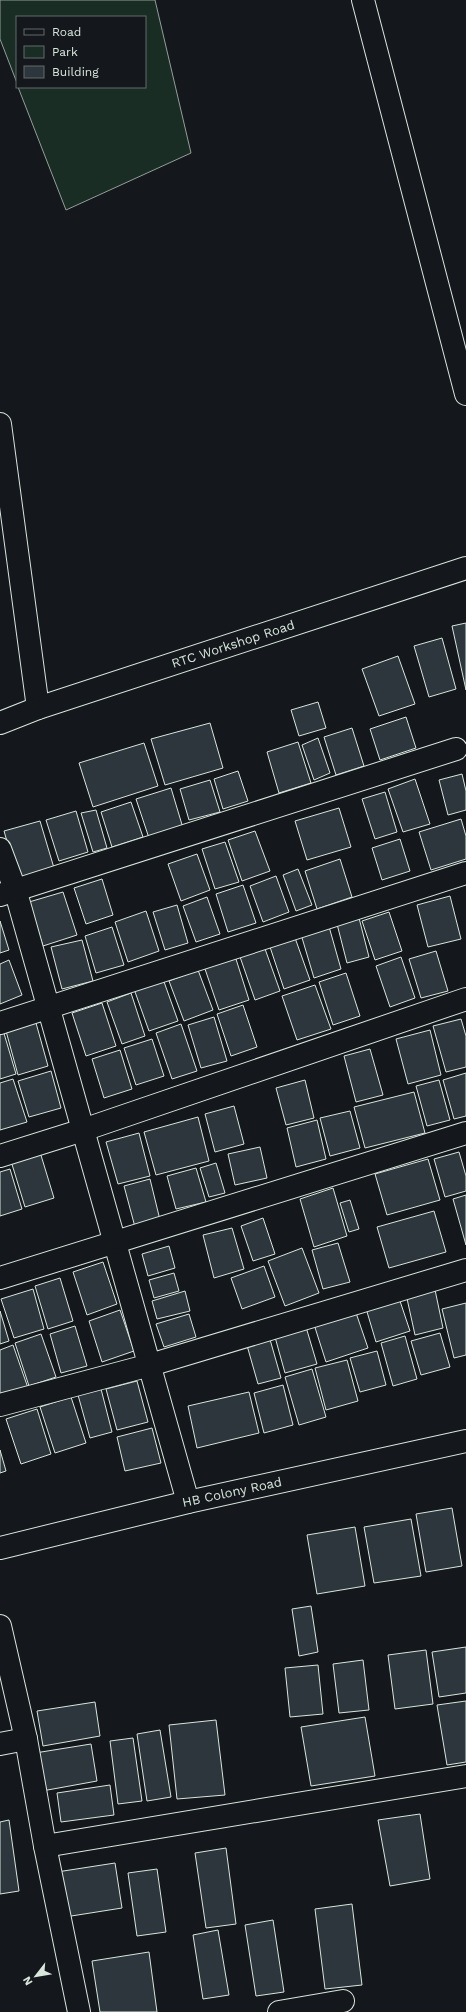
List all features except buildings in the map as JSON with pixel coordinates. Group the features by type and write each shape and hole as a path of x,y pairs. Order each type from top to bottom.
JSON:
{"street":[{"path":"363,0 466,394"},
{"path":"0,424 7,523 38,708"},
{"name":"RTC Workshop Road","path":"0,723 38,708 466,568"},
{"path":"7,892 456,750"},
{"path":"0,849 7,892 48,1008 188,1502"},
{"path":"0,1023 466,873"},
{"path":"0,1156 83,1130 466,999"},
{"path":"0,1278 466,1133"},
{"path":"0,1405 150,1365 466,1270"},
{"name":"HB Colony Road","path":"0,1548 188,1502 466,1442"},
{"path":"0,1626 26,1739 45,1846 79,2012"},
{"path":"0,1744 26,1739"},
{"path":"45,1846 466,1776"},
{"path":"278,2012 343,2001"}],"green space":[{"path":"0,0 155,0 191,153 66,210 18,88 146,88 146,16 16,16 16,80 0,39"}]}
